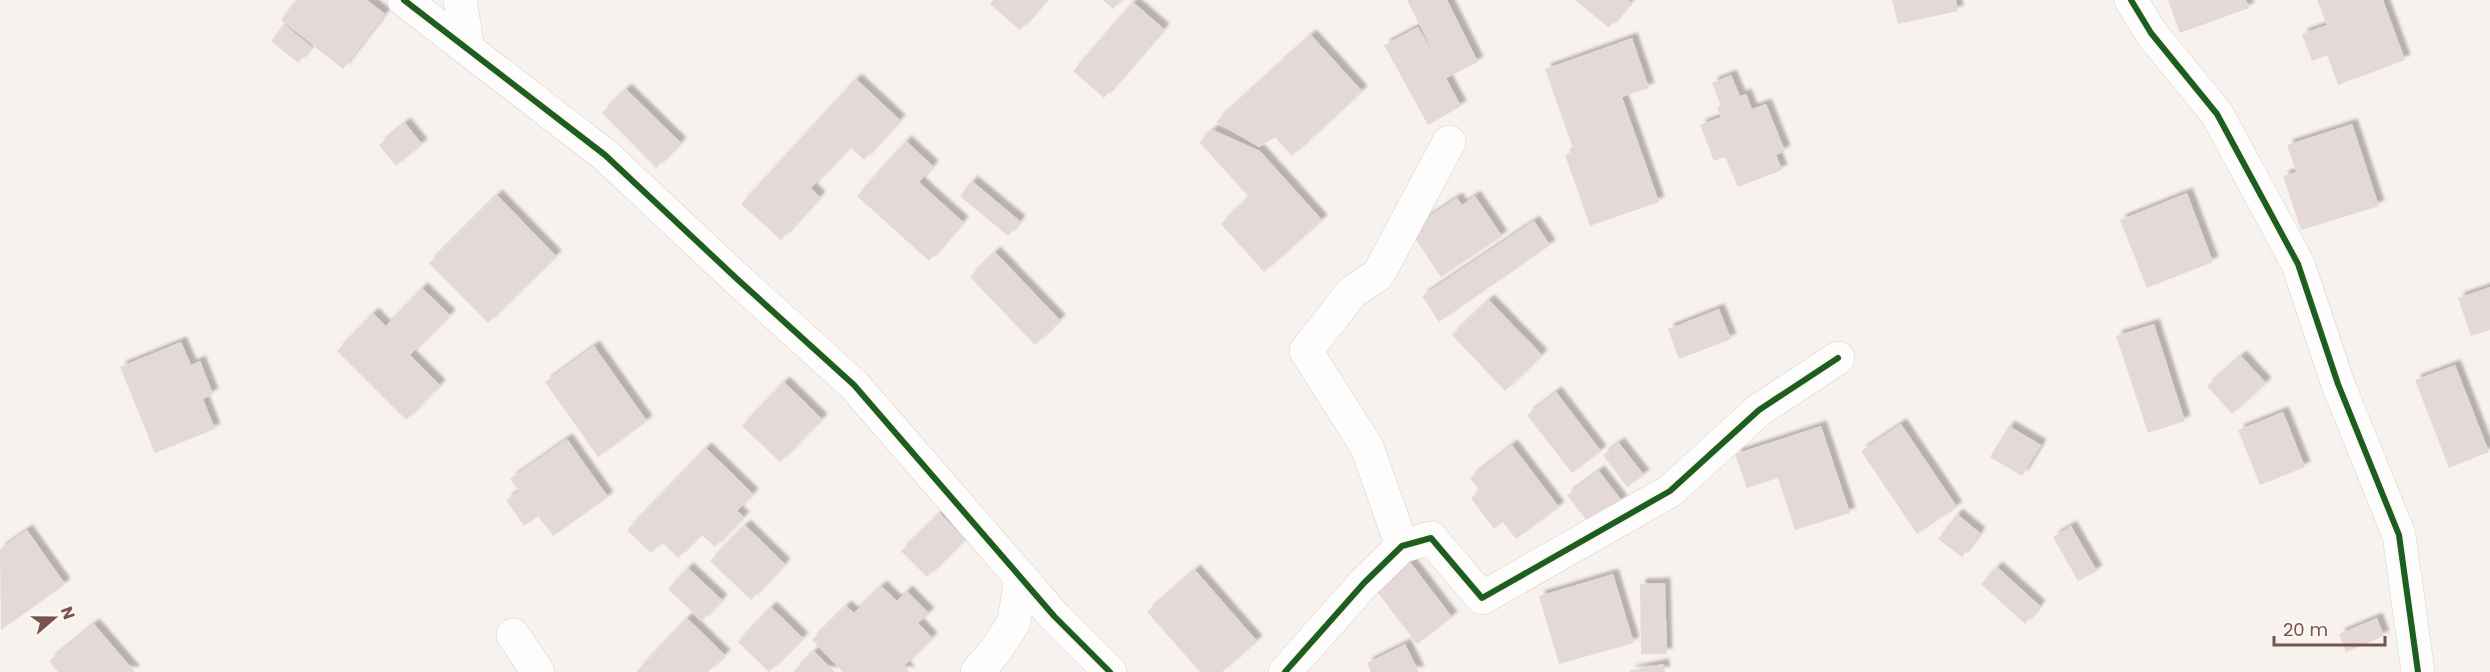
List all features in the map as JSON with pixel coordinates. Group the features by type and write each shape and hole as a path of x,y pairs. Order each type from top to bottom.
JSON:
{"street":[{"path":"404,0 605,155 854,386 1054,616 1110,672"},
{"path":"460,0 468,49"},
{"path":"2131,0 2151,33 2217,114 2298,264 2338,384 2399,536 2418,672"},
{"path":"1402,546 1367,447 1306,351 1353,292 1378,275 1449,142"},
{"path":"1286,672 1364,583 1402,546 1431,538 1482,598 1670,491 1759,410 1838,358"},
{"path":"977,672 996,650 1014,622 1021,577"},
{"path":"513,635 538,672"}],"building":[{"path":"296,0 367,0 385,14 343,69 281,20"},
{"path":"993,0 1046,0 1020,30 990,4"},
{"path":"1103,0 1121,0 1113,9"},
{"path":"1407,0 1447,0 1478,62 1446,78 1461,106 1428,125 1384,45 1418,27 1435,56"},
{"path":"1575,0 1628,0 1631,2 1609,28"},
{"path":"1892,0 1956,0 1958,11 1898,24"},
{"path":"2168,0 2246,0 2249,8 2180,33"},
{"path":"2317,0 2383,0 2405,60 2338,85 2327,55 2312,61 2302,34 2327,25"},
{"path":"1133,2 1164,29 1104,98 1073,71"},
{"path":"284,24 312,47 298,63 271,41"},
{"path":"1311,35 1362,91 1292,156 1275,137 1259,147 1216,122"},
{"path":"1632,38 1649,88 1622,97 1659,202 1590,226 1565,155 1574,151 1545,69"},
{"path":"1731,75 1740,96 1746,94 1752,109 1766,104 1785,151 1776,155 1782,170 1738,187 1725,157 1714,161 1700,125 1721,117 1717,107 1721,106 1712,83"},
{"path":"856,79 900,120 864,160 850,147 811,188 820,197 781,240 741,204"},
{"path":"626,89 681,143 656,168 602,113"},
{"path":"405,123 422,144 396,166 379,145"},
{"path":"2352,124 2379,206 2301,230 2283,176 2296,172 2287,145"},
{"path":"1213,130 1260,151 1322,220 1264,272 1221,224 1249,197 1199,142"},
{"path":"906,141 933,166 919,182 963,222 929,261 857,196"},
{"path":"972,181 1020,221 1008,236 960,196"},
{"path":"2187,193 2213,262 2147,288 2120,220"},
{"path":"497,195 556,256 488,323 429,263"},
{"path":"1475,196 1502,236 1441,277 1414,237 1424,231 1419,223 1457,198 1462,205"},
{"path":"1534,221 1550,245 1439,322 1422,296"},
{"path":"995,252 1060,320 1035,345 970,277"},
{"path":"2490,287 2490,330 2471,336 2458,298"},
{"path":"422,288 450,315 410,355 440,385 406,420 337,351 373,313 386,326"},
{"path":"1489,300 1542,355 1505,391 1452,335"},
{"path":"1719,309 1731,339 1679,359 1668,329"},
{"path":"2154,324 2185,421 2148,433 2116,336"},
{"path":"181,342 191,365 200,361 213,394 203,399 215,429 155,453 120,367"},
{"path":"594,346 647,421 598,457 545,382"},
{"path":"2241,356 2266,383 2232,414 2207,386"},
{"path":"2455,365 2489,452 2449,468 2415,380"},
{"path":"784,382 822,419 780,462 742,426"},
{"path":"1556,392 1601,451 1572,473 1527,415"},
{"path":"2283,412 2305,467 2260,485 2238,430"},
{"path":"1901,424 1957,507 1917,534 1861,451"},
{"path":"1821,426 1850,513 1795,530 1778,478 1747,488 1735,454"},
{"path":"2009,426 2041,445 2022,476 1990,457"},
{"path":"567,439 608,497 553,536 538,516 524,526 506,500 519,491 510,479"},
{"path":"1619,443 1644,475 1627,487 1603,455"},
{"path":"1512,445 1559,507 1516,539 1503,522 1494,529 1471,498 1480,491 1470,478"},
{"path":"706,448 753,494 737,511 744,517 715,547 701,534 678,558 662,542 651,553 627,530"},
{"path":"1599,471 1622,501 1590,525 1567,495"},
{"path":"940,513 965,539 927,577 901,551"},
{"path":"1957,514 1980,533 1962,557 1938,539"},
{"path":"745,525 785,564 751,600 710,561"},
{"path":"2071,526 2097,571 2078,581 2053,537"},
{"path":"27,530 65,584 1,630 0,549"},
{"path":"1410,562 1452,617 1417,644 1375,589"},
{"path":"1997,567 2040,606 2025,624 1981,584"},
{"path":"688,568 722,600 702,621 668,589"},
{"path":"1195,570 1257,641 1222,672 1200,672 1147,612"},
{"path":"1613,574 1634,643 1559,664 1539,596"},
{"path":"1665,583 1667,654 1641,654 1640,584"},
{"path":"881,586 897,601 907,591 929,613 918,623 932,638 904,666 910,672 843,672 812,640 846,606 854,613"},
{"path":"771,607 803,638 769,672 738,642"},
{"path":"687,618 725,655 708,672 638,672 637,671"},
{"path":"2377,618 2384,636 2346,652 2339,634"},
{"path":"94,624 135,672 58,672 49,661"},
{"path":"1405,644 1419,672 1371,672 1367,663"},
{"path":"814,651 835,672 793,672"},
{"path":"1663,664 1665,672 1629,671"}],"cycle path":[{"path":"404,0 605,155 854,385 1054,616 1110,672"},
{"path":"2131,0 2151,33 2217,114 2298,264 2338,384 2399,535 2418,672"},
{"path":"1285,672 1364,583 1402,546 1431,538 1482,598 1670,491 1759,410 1838,358"}]}
